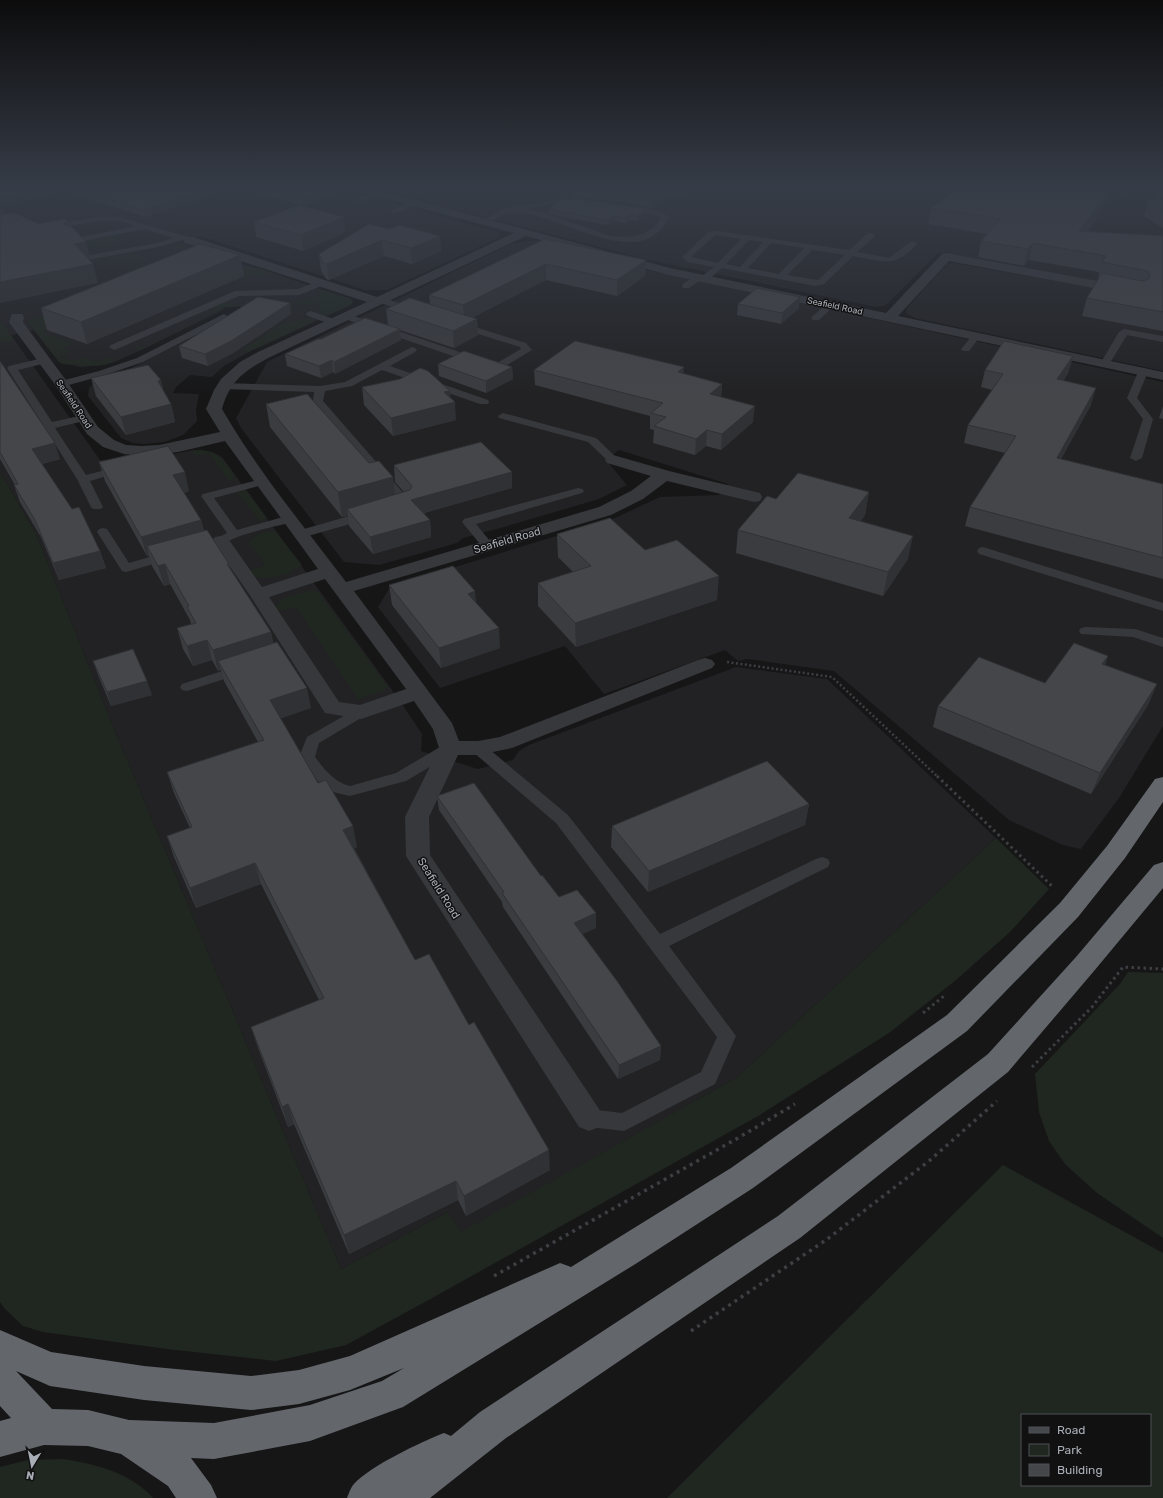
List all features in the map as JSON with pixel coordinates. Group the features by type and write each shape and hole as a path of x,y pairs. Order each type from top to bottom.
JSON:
{"highway":[{"path":"0,1439 44,1428 88,1428 129,1438 214,1441 310,1423 390,1394 626,1252 742,1178 957,1023 1069,910 1116,852 1163,785"},
{"path":"401,1498 493,1425 789,1227 998,1063 1085,964 1163,871"},
{"path":"0,1347 50,1369 144,1382 251,1393 299,1387 350,1373 400,1352 525,1294 626,1252"},
{"path":"0,1380 44,1428"},
{"path":"366,1498 380,1486 493,1425"},
{"path":"129,1438 181,1473 198,1498"}],"street":[{"path":"240,257 379,300"},
{"path":"472,257 263,355 240,368 223,386 217,397 214,409 229,435 262,482 419,692 444,728 450,748 478,748 504,743 705,664"},
{"name":"Seafield Road","path":"619,257 702,278 1163,376"},
{"path":"890,318 946,257 1137,293"},
{"name":"Seafield Road","path":"17,317 16,322 95,434 110,445 120,449 136,452 160,450 229,435"},
{"path":"613,460 664,475 754,497"},
{"name":"Seafield Road","path":"342,589 605,511 637,495 664,475"},
{"path":"227,538 258,594 288,654 332,708 361,712 419,692"},
{"path":"258,594 329,572"},
{"name":"Seafield Road","path":"450,748 417,817 418,856 588,1118"}],"lane":[{"path":"686,257 690,260 815,283 821,282 847,257"},
{"path":"686,286 702,278 720,266 729,257"},
{"path":"742,270 754,257"},
{"path":"781,277 800,257"},
{"path":"872,257 888,260 897,257"},
{"path":"114,347 238,292 299,292 321,283"},
{"path":"379,300 425,314"},
{"path":"816,318 830,305"},
{"path":"310,314 339,319 488,365 499,366 527,350 523,345 448,321"},
{"path":"61,384 102,373 140,360 224,317"},
{"path":"1105,364 1124,332 1163,339"},
{"path":"966,348 976,336"},
{"path":"1014,358 1021,346"},
{"path":"223,386 320,389 348,384 412,350"},
{"path":"44,361 12,368 83,479 97,507"},
{"path":"381,366 484,402"},
{"path":"1136,458 1148,419 1143,411 1135,404 1132,398 1143,372"},
{"path":"320,389 318,401 407,504 392,508"},
{"path":"503,416 592,440 613,460"},
{"path":"49,426 84,418"},
{"path":"83,479 113,471 136,452"},
{"path":"227,538 208,496 262,482"},
{"path":"488,546 468,522 578,491"},
{"path":"301,534 377,513"},
{"path":"200,546 290,520"},
{"path":"103,532 126,568 178,553"},
{"path":"983,552 1163,607"},
{"path":"1086,630 1135,634 1163,643"},
{"path":"187,687 252,666"},
{"path":"361,712 312,740 306,757 318,772 338,788 350,791 401,777 450,748"},
{"path":"478,748 562,819 727,1036 708,1078 624,1122 588,1118"},
{"path":"656,944 822,863"}],"path":[{"path":"705,664 721,661 832,676 1056,890"},
{"path":"1123,967 1163,969"},
{"path":"921,1014 951,991"},
{"path":"492,1276 738,1138 798,1102"}],"shaded area":[{"path":"0,257 220,257 349,298 353,301 349,306 247,353 224,366 212,377 190,375 176,387 173,393 199,394 196,410 197,421 183,435 165,442 143,444 133,443 121,438 88,396 89,388 93,384 131,368 221,323 246,306 225,307 220,311 141,350 115,362 104,365 81,367 59,362 34,330 11,335 100,460 157,457 194,450 212,452 222,457 400,701 422,734 421,751 478,769 513,760 519,751 529,745 736,667 827,679 996,838 736,1078 461,1233 448,1212 341,1269 115,731 36,534 0,472"},
{"path":"264,257 458,257 387,290 365,290"},
{"path":"484,257 598,257 648,270 1163,382 1163,726 1119,798 1081,849 1063,845 1009,820 834,671 747,659 738,661 725,650 604,694 565,646 440,688 378,607 390,587 615,518 660,497 719,495 728,484 619,450 606,460 627,485 599,499 463,538 457,543 379,565 344,562 241,428 236,418 267,362"},
{"path":"637,257 934,257 888,303 884,306 876,307"},
{"path":"959,257 1163,257 1163,295"},
{"path":"953,263 1163,300 1163,371 915,318 907,314 907,308 947,264"}],"green space":[{"path":"114,257 142,257 129,260 139,269 150,267 150,269 129,277 124,274 137,271 123,257 83,265 81,263"},
{"path":"206,257 221,257 237,262 228,268 237,271 249,267 259,268 299,282 298,284 291,283 295,281 272,274 263,277 253,274 247,277 202,263 207,261 201,259"},
{"path":"319,289 349,298 353,301 352,304 329,315 320,314 320,303 293,304 292,310 286,313 245,306 225,307 220,311 141,350 133,349 136,345 144,347 218,311 210,308 229,300 231,300 231,305 301,302 321,293 313,290"},
{"path":"44,315 71,320 42,332 73,344 62,348 71,352 60,357 71,361 83,357 96,362 110,358 117,360 104,365 90,366 63,364 59,362 28,321"},
{"path":"307,318 315,321 248,352 242,350 287,321 293,322"},
{"path":"0,323 3,323 14,340 0,343"},
{"path":"200,450 217,455 235,476 229,482 209,453 195,456 192,451"},
{"path":"0,472 36,534 115,731 341,1269 448,1212 461,1232 736,1078 996,838 1049,889 1010,932 956,980 889,1033 758,1116 346,1345 276,1361 167,1349 43,1332 23,1326 4,1308 0,1302"},
{"path":"247,491 267,518 260,521 237,492"},
{"path":"275,531 302,565 275,577 260,578 253,575 249,571 266,565 248,542 260,533"},
{"path":"312,590 318,592 388,687 383,691 358,699 296,607 277,612 276,606 283,598"},
{"path":"1128,972 1163,973 1163,1238 1097,1193 1065,1164 1049,1141 1039,1112 1035,1074 1120,984"},
{"path":"1003,1165 1163,1253 1163,1498 667,1498"},
{"path":"63,1459 99,1467 123,1476 144,1489 153,1498 0,1498 0,1467 28,1460"}],"building":[{"path":"0,257 87,257 93,264 0,282"},
{"path":"168,257 235,257 81,322 41,308"},
{"path":"320,257 343,257 327,264 323,263"},
{"path":"508,257 631,257 646,260 617,280 546,264 463,305 429,295"},
{"path":"1105,257 1163,257 1163,312 1087,298 1102,273 1142,281 1149,279 1150,275 1148,271 1102,262"},
{"path":"757,288 800,297 782,313 738,304"},
{"path":"258,297 290,303 231,341 205,354 179,346"},
{"path":"410,298 477,319 453,331 386,309"},
{"path":"365,318 400,329 334,362 332,360 319,366 285,354 321,339"},
{"path":"575,341 684,367 678,372 722,384 710,394 755,406 722,434 707,430 696,439 654,426 666,417 651,413 663,403 534,370"},
{"path":"1004,341 1073,356 1057,379 1096,388 1057,458 1163,484 1163,558 970,507 1016,436 968,425 1003,374 985,370"},
{"path":"464,351 512,367 486,381 438,364"},
{"path":"0,361 55,443 32,449 72,509 79,507 100,551 53,563 35,520 14,485 18,484 0,452"},
{"path":"148,365 161,380 158,381 171,404 121,417 91,378"},
{"path":"420,368 428,371 450,391 444,392 455,402 391,418 362,387 400,379"},
{"path":"307,394 369,463 379,461 393,477 338,492 266,404"},
{"path":"481,442 512,472 411,500 430,520 370,537 347,509 410,490 412,486 394,465"},
{"path":"168,446 185,472 173,475 201,520 141,537 99,462"},
{"path":"798,473 869,492 849,518 913,536 888,572 738,530 767,496 776,499"},
{"path":"610,518 645,550 677,540 719,576 575,623 538,583 591,566 557,534"},
{"path":"207,530 271,632 213,650 207,640 187,646 177,628 196,623 187,607 189,606 165,564 158,566 147,546"},
{"path":"453,566 475,591 468,594 499,628 439,648 389,585"},
{"path":"277,642 307,688 270,700 318,783 326,780 353,826 343,830 415,960 429,954 469,1025 474,1022 549,1150 464,1196 456,1181 344,1235 288,1104 282,1107 251,1027 324,998 255,863 190,888 167,836 192,827 167,772 264,740 218,661"},
{"path":"1074,643 1108,656 1102,664 1157,684 1100,773 938,706 979,657 1045,683"},
{"path":"133,649 147,681 107,692 93,661"},
{"path":"767,761 809,804 649,871 612,826"},
{"path":"474,783 541,876 542,875 559,897 577,890 596,913 574,923 617,981 661,1046 619,1065 502,893 504,892 437,796"}]}
